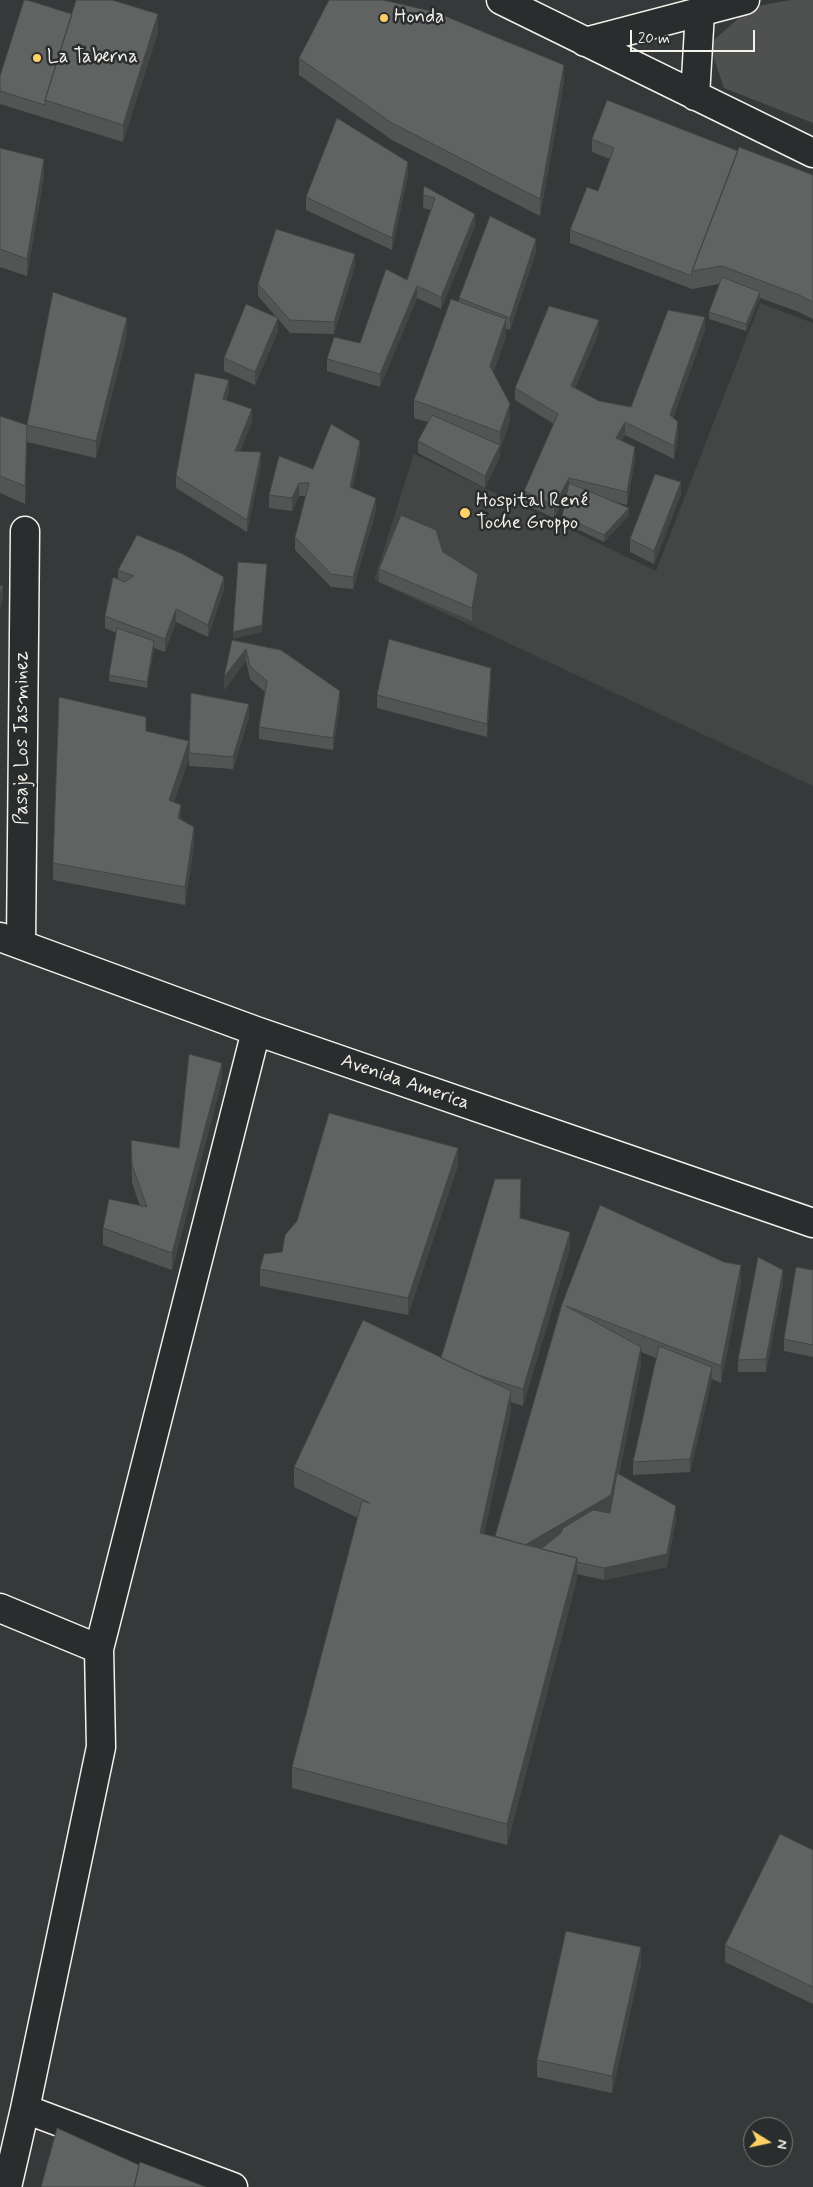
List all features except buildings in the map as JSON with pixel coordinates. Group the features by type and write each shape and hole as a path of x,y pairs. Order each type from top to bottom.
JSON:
{"street":[{"path":"501,0 813,153"},
{"path":"585,42 745,0"},
{"path":"695,96 700,12"},
{"name":"Pasaje Los Jasminez","path":"11,940 25,532"},
{"name":"Avenida America","path":"11,940 256,1031 813,1223"},
{"path":"7,2187 101,1747 100,1650 256,1031"},
{"path":"0,1608 100,1650"},
{"path":"25,2109 233,2187"}],"shaded area":[{"path":"791,0 813,0 813,123 724,88 709,44 752,7"},
{"name":"Hospital René Toche Groppo","path":"760,303 813,323 813,786 374,580 414,454 656,571"}],"place":[{"name":"Honda","path":"384,18"},
{"name":"La Taberna","path":"37,58"},
{"name":"Hospital René Toche Groppo","path":"465,513"}]}
